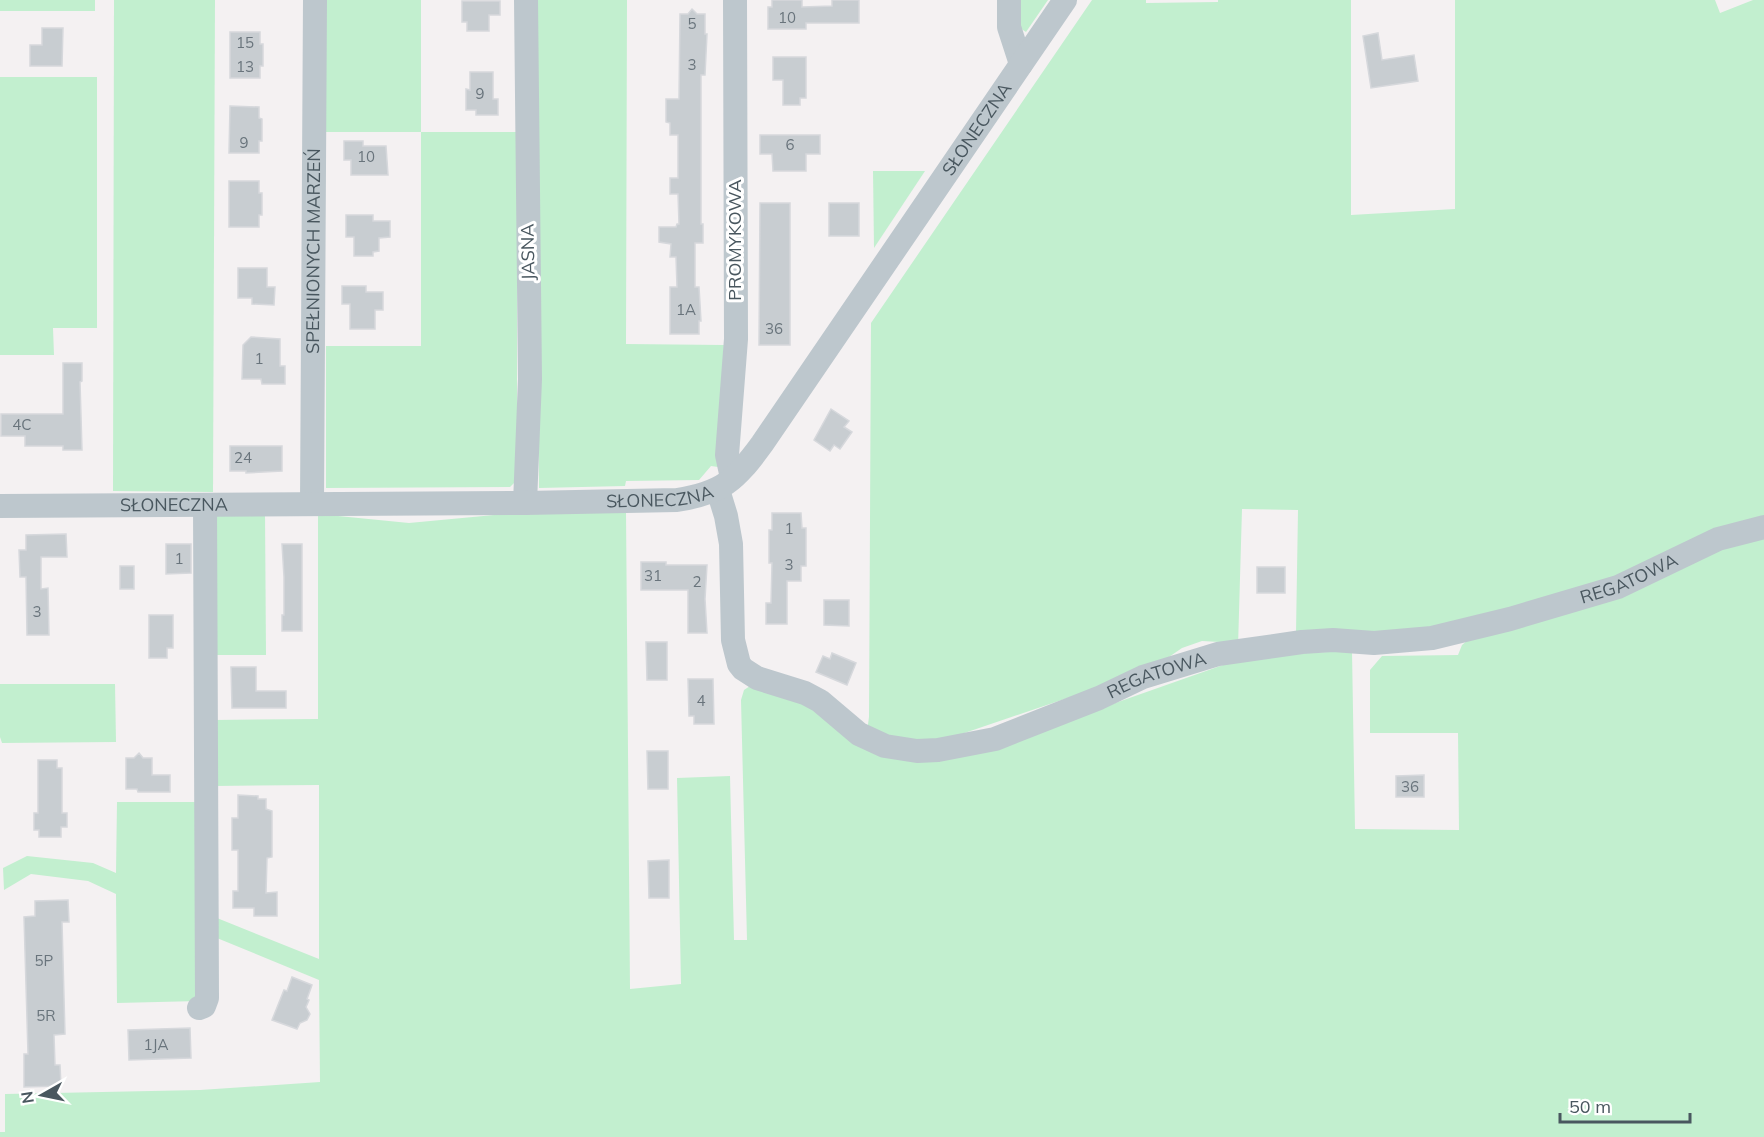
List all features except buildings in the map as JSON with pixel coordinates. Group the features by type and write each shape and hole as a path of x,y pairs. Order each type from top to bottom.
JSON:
{"street":[{"name":"SPEŁNIONYCH MARZEŃ","path":"312,503 315,0"},
{"name":"JASNA","path":"525,503 530,379 526,0"},
{"name":"PROMYKOWA","path":"725,484 736,339 735,0"},
{"path":"1009,0 1009,27 1021,64"},
{"name":"SŁONECZNA","path":"0,507 677,500 698,496 725,484 762,444 1065,0"},
{"name":"REGATOWA","path":"725,484 726,516 731,544 733,640 739,664 757,678 805,693 820,701 866,737 885,746 917,750 938,750 995,739 1099,698 1143,677 1218,654 1302,642 1333,640 1374,643 1432,638 1510,619 1618,587 1718,539 1764,527"},
{"path":"199,1008 204,1006 207,998 205,505"}],"green space":[{"path":"0,0 95,0 95,11 0,11"},
{"path":"114,0 215,0 213,492 113,491"},
{"path":"326,0 421,0 421,132 326,132"},
{"path":"537,0 627,0 626,344 724,345 718,467 711,466 699,480 626,481 625,486 539,488"},
{"path":"1018,0 1048,0 1026,32 1020,28"},
{"path":"1092,0 1146,0 1146,3 1218,2 1218,0 1351,0 1351,215 1455,209 1455,0 1715,0 1720,13 1753,0 1764,0 1764,518 1587,588 1418,633 1296,633 1298,510 1242,509 1238,647 1220,642 1202,641 1182,648 1150,670 941,741 881,737 867,732 869,717 871,323"},
{"path":"0,77 97,77 97,328 53,328 54,355 0,355"},
{"path":"421,132 517,132 517,480 510,487 326,488 326,346 421,346"},
{"path":"873,171 925,171 874,248"},
{"path":"526,512 626,512 630,989 681,984 677,778 730,776 734,940 747,940 741,700 744,690 753,684 819,708 870,747 996,745 1257,655 1352,651 1355,829 1459,830 1458,733 1370,733 1370,670 1382,656 1458,655 1462,645 1475,634 1764,534 1764,1137 0,1137 0,1132 5,1132 5,1094 200,1090 320,1082 319,980 212,936 212,916 319,959 319,785 214,786 214,720 318,719 318,514 409,523"},
{"path":"265,514 266,655 213,655 213,515"},
{"path":"0,684 115,684 116,742 2,743"},
{"path":"117,802 199,802 199,1001 117,1003 116,894 88,881 31,874 4,890 3,868 27,856 93,863 116,873"}]}
